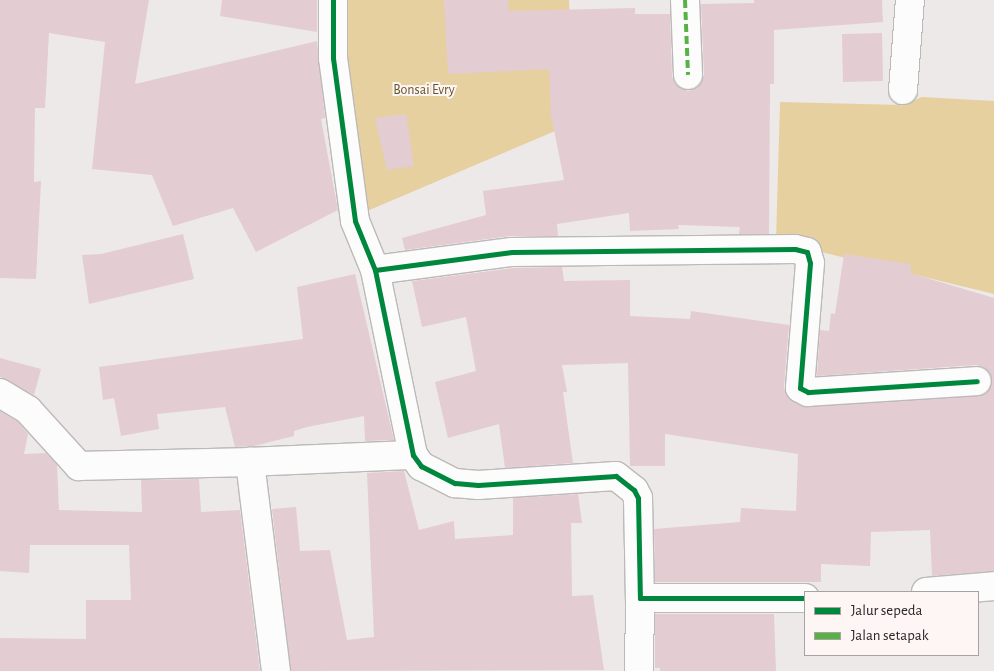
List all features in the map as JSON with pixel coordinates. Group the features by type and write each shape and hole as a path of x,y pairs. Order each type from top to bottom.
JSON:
{"street":[{"path":"333,0 333,58 341,132 355,221 374,270 413,454 421,466 455,483 478,485 616,476 625,480 638,498 639,671"},
{"path":"685,0 688,75"},
{"path":"903,90 910,0"},
{"path":"374,270 512,252 796,249 807,252 810,263 800,388 808,392 978,381"},
{"path":"0,393 28,410 79,466 250,462 413,454"},
{"path":"250,462 276,671"},
{"path":"937,591 994,586"},
{"path":"640,598 804,598"}],"green space":[{"name":"Bonsai Evry","path":"332,0 569,0 574,123 353,217"},
{"path":"922,97 994,101 994,294 776,241 780,102 903,105"}],"building":[{"path":"0,0 149,0 135,84 317,41 325,118 321,119 338,210 256,252 233,208 173,226 152,175 92,169 105,42 49,33 45,108 35,108 34,182 41,181 36,279 0,278"},
{"path":"222,0 317,0 317,32 220,16"},
{"path":"444,0 508,0 509,11 635,8 635,14 670,14 672,76 675,84 688,91 697,88 704,75 701,4 754,3 754,0 882,0 883,22 774,30 774,84 770,84 769,234 739,234 740,227 678,225 679,229 630,231 629,213 557,224 558,236 510,236 405,250 402,238 486,215 483,191 564,180 551,115 549,69 448,74"},
{"path":"882,33 883,81 843,82 842,34"},
{"path":"406,114 414,166 387,170 375,118"},
{"path":"183,234 194,279 89,304 82,255 101,254"},
{"path":"844,254 911,264 910,273 994,298 994,571 932,576 930,530 871,532 870,566 821,564 821,582 655,582 654,529 740,522 741,508 796,511 798,454 665,434 665,466 630,466 628,363 562,365 567,392 563,392 573,463 505,468 499,424 448,438 435,382 476,371 466,317 422,327 412,281 513,268 562,267 564,281 630,280 630,316 690,319 691,311 789,325 784,387 787,396 801,406 986,394 992,380 984,367 976,365 817,376 820,330 829,331 831,313 835,314"},
{"path":"355,274 394,440 365,441 364,416 307,427 294,431 294,436 254,446 235,447 225,407 157,414 159,429 121,436 114,398 103,400 99,367 303,339 297,287"},
{"path":"0,358 41,369 34,395 0,377"},
{"path":"0,411 18,422 28,434 24,454 46,453 57,465 59,510 142,512 141,480 199,479 201,512 240,510 260,671 0,671 0,638 86,639 86,600 131,600 129,545 30,545 29,573 0,571"},
{"path":"404,471 419,530 454,521 455,539 513,535 513,498 578,494 582,523 571,523 572,596 593,595 604,670 291,671 272,509 296,507 300,551 330,550 347,640 374,637 367,473"},
{"path":"655,614 774,614 776,671 660,671 660,668 655,668"}],"marked path":[{"path":"685,0 688,75"}],"cycle path":[{"path":"333,0 333,58 355,221 375,270 413,455 421,466 455,483 478,485 616,476 634,490 638,498 640,598 804,598"},
{"path":"375,270 512,252 795,249 807,252 810,263 800,388 808,392 977,381"}]}
